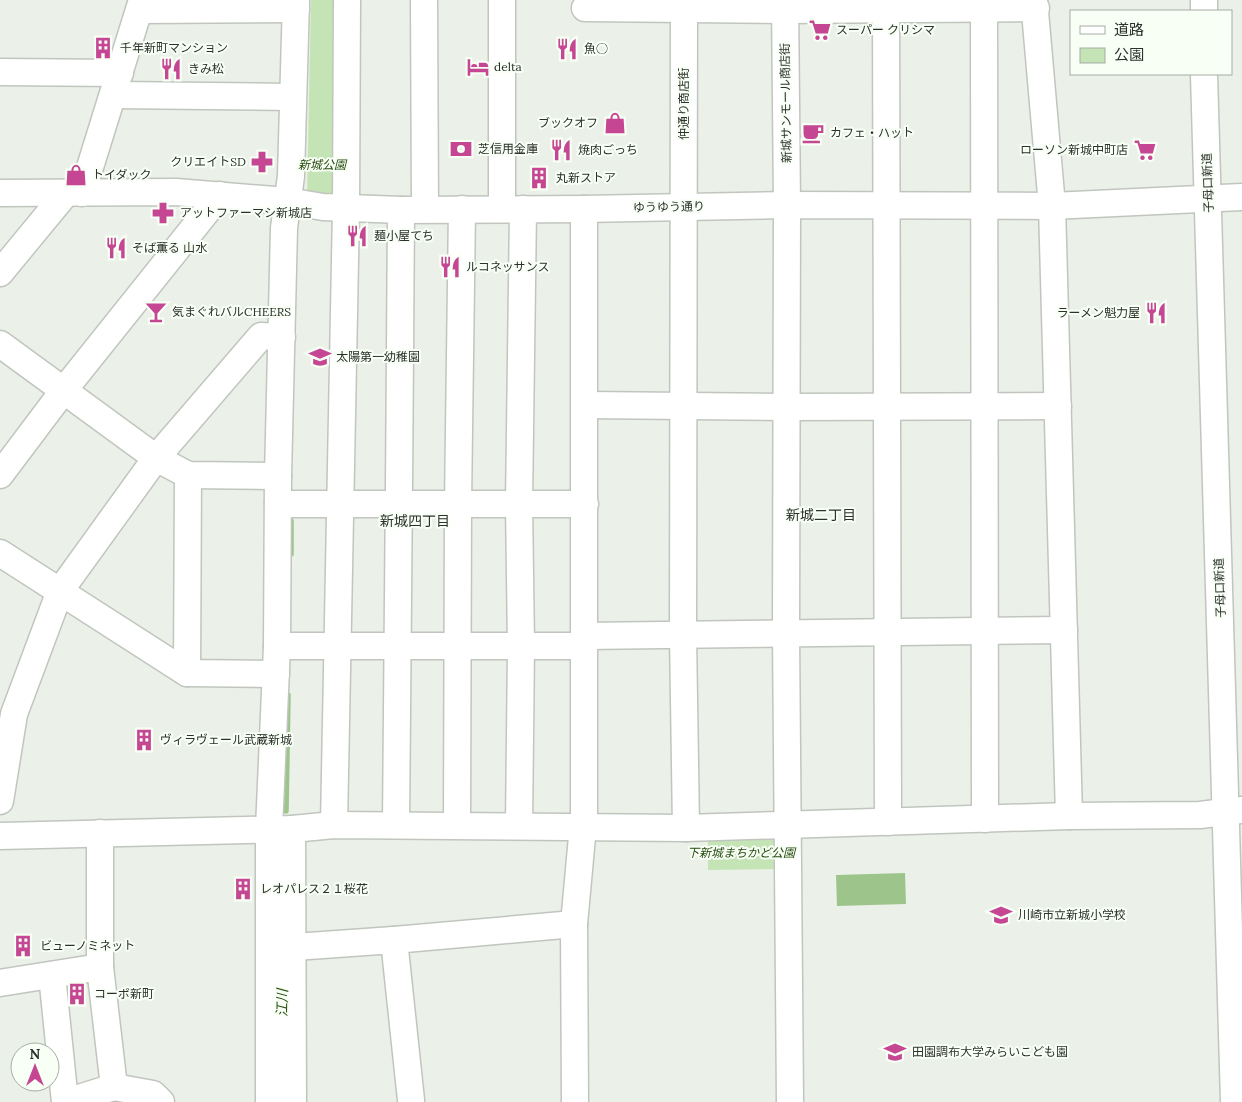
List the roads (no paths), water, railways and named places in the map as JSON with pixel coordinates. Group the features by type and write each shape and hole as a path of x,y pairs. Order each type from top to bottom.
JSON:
{"street":[{"path":"334,825 339,646 348,0"},
{"path":"396,825 399,646 398,504 424,0"},
{"path":"502,0 513,209 519,504 521,646 518,826"},
{"path":"584,8 684,4 953,4 984,8 1035,4 1052,206 1070,816"},
{"name":"仲通り商店街","path":"684,4 683,635 686,828"},
{"path":"0,273 74,193 116,84 141,5 296,5 291,176 284,228 278,476 276,674 281,829 269,1102"},
{"name":"新城サンモール商店街","path":"785,5 787,205 786,634 790,1102"},
{"path":"886,5 888,206 888,822"},
{"path":"984,8 986,406 985,819"},
{"path":"0,72 116,84 292,97"},
{"name":"子母口新道","path":"1204,75 1208,199 1231,596 1235,922 1234,1102"},
{"name":"ゆうゆう通り","path":"0,193 176,192 287,201 346,209 584,209 787,205 1052,206 1242,196"},
{"path":"0,475 64,390 220,195"},
{"path":"457,825 458,504 462,209"},
{"path":"575,1102 574,924 583,827 584,209"},
{"path":"0,801 7,711 60,591 156,458 261,336 282,337"},
{"path":"0,344 156,458 188,475 278,476"},
{"path":"585,405 786,407 1058,406"},
{"path":"186,673 188,475"},
{"path":"278,504 585,504"},
{"path":"0,553 186,673 276,674"},
{"path":"277,646 521,646 683,635 1064,630"},
{"path":"0,836 281,829 334,825 686,828 1070,816 1200,815 1234,810"},
{"path":"281,829 294,947 293,1102"},
{"path":"100,833 100,967 114,1087"},
{"path":"294,947 574,924"},
{"path":"394,940 411,1100"},
{"path":"0,983 100,967"},
{"path":"52,975 66,1102 114,1087 153,1094 161,1102"}],"waterway":[{"path":"291,521 291,554"},
{"path":"286,811 288,695"}],"place":[{"name":"スーパー クリシマ","path":"820,30"},
{"name":"千年新町マンション","path":"103,48"},
{"name":"魚○","path":"567,49"},
{"name":"delta","path":"478,67"},
{"name":"きみ松","path":"171,69"},
{"name":"ブックオフ","path":"615,123"},
{"name":"カフェ・ハット","path":"813,133"},
{"name":"芝信用金庫","path":"461,149"},
{"name":"焼肉ごっち","path":"561,150"},
{"name":"ローソン新城中町店","path":"1145,150"},
{"name":"クリエイトSD","path":"262,162"},
{"name":"トイダック","path":"76,175"},
{"name":"丸新ストア","path":"539,178"},
{"name":"アットファーマシ新城店","path":"163,213"},
{"name":"麺小屋てち","path":"357,236"},
{"name":"そば薫る 山水","path":"116,248"},
{"name":"ルコネッサンス","path":"450,267"},
{"name":"気まぐれバルCHEERS","path":"156,312"},
{"name":"ラーメン魁力屋","path":"1156,313"},
{"name":"太陽第一幼稚園","path":"320,357"},
{"name":"ヴィラヴェール武蔵新城","path":"144,740"},
{"name":"レオパレス２１桜花","path":"243,889"},
{"name":"川崎市立新城小学校","path":"1001,915"},
{"name":"ビューノミネット","path":"23,946"},
{"name":"コーポ新町","path":"77,994"},
{"name":"田園調布大学みらいこども園","path":"895,1052"}],"district":[{"name":"新城二丁目","path":"821,515"},
{"name":"新城四丁目","path":"415,521"}],"park label":[{"name":"新城公園","path":"322,165"},
{"name":"下新城まちかど公園","path":"741,853"}],"water label":[{"name":"江川","path":"282,1003"}]}
